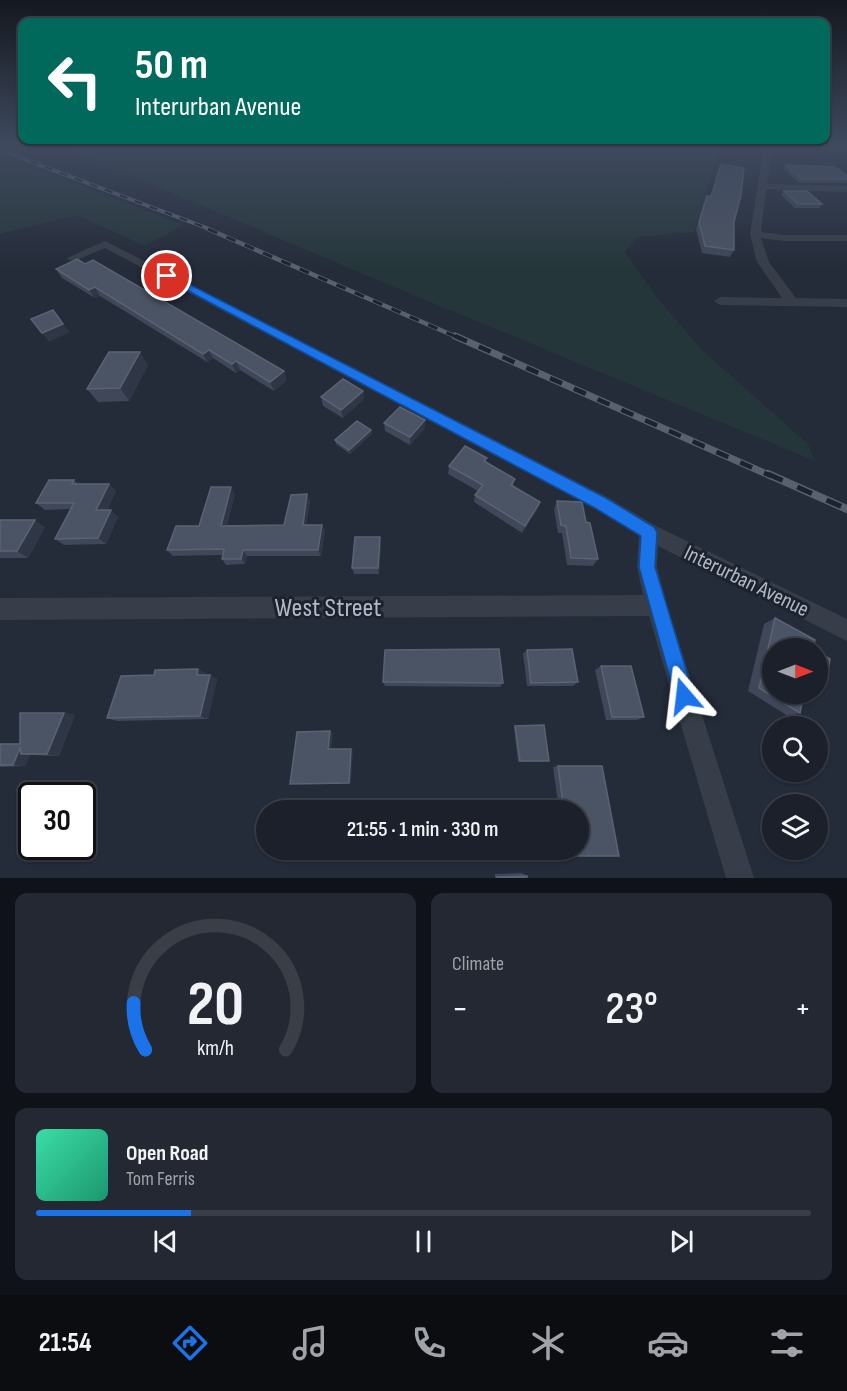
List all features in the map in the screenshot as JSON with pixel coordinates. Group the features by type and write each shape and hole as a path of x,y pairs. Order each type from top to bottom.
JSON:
{"street":[{"path":"761,187 755,234 760,260 791,301"},
{"path":"770,187 847,189"},
{"path":"755,234 784,238 847,238"},
{"name":"Interurban Avenue","path":"73,258 105,244 601,503 649,532 847,630"},
{"path":"720,301 847,303"},
{"path":"649,532 647,567 656,605 740,878"},
{"name":"West Street","path":"0,609 656,605"}],"shaded area":[{"path":"0,187 85,187 183,225 145,246 77,215 0,234"},
{"path":"158,187 708,187 694,232 637,237 625,252 656,296 701,349 808,444 815,461"}],"building":[{"path":"742,187 734,222 734,250 705,246 699,222 707,196 711,196 714,188"},
{"path":"784,191 807,191 822,204 798,204"},
{"path":"77,259 85,264 93,260 284,371 270,382 236,361 232,364 209,350 203,354 95,287 89,290 56,269"},
{"path":"53,310 63,324 42,333 31,319"},
{"path":"109,352 140,352 120,388 87,389"},
{"path":"343,379 363,391 341,410 321,397"},
{"path":"400,407 425,420 410,437 384,423"},
{"path":"357,421 371,430 349,450 335,440"},
{"path":"465,446 487,458 484,461 515,479 511,485 540,502 525,526 475,495 483,485 449,466"},
{"path":"49,480 74,480 72,484 109,484 96,510 111,510 98,538 55,539 74,503 36,503"},
{"path":"211,487 231,487 221,526 284,525 291,495 307,494 303,525 322,525 318,550 243,550 241,559 222,559 224,549 167,550 176,526 199,526"},
{"path":"557,501 582,502 586,522 590,523 598,559 571,558 566,526 561,525"},
{"path":"0,520 35,520 17,551 0,551"},
{"path":"355,537 380,537 378,568 352,568"},
{"path":"775,618 811,638 770,638"},
{"path":"499,649 503,683 383,682 385,650"},
{"path":"572,649 578,682 531,683 527,650"},
{"path":"601,666 631,666 644,717 612,717"},
{"path":"198,669 197,675 210,675 200,716 107,718 121,676 154,675 155,670"},
{"path":"785,704 802,704 800,713"},
{"path":"20,713 64,713 47,754 21,754 20,748 13,765 0,765 0,744 20,744"},
{"path":"544,725 549,761 520,761 515,726"},
{"path":"330,731 328,749 351,749 349,783 290,784 297,732"},
{"path":"558,766 602,766 619,856 589,856 589,800 563,800"},
{"path":"527,876 527,878 497,877"}],"railway":[{"path":"98,187 212,230"},
{"path":"208,229 459,338"},
{"path":"455,336 771,476"},
{"path":"768,474 847,509"}],"route":[{"path":"167,276 601,503 649,532 647,567 656,605 684,696"}]}
